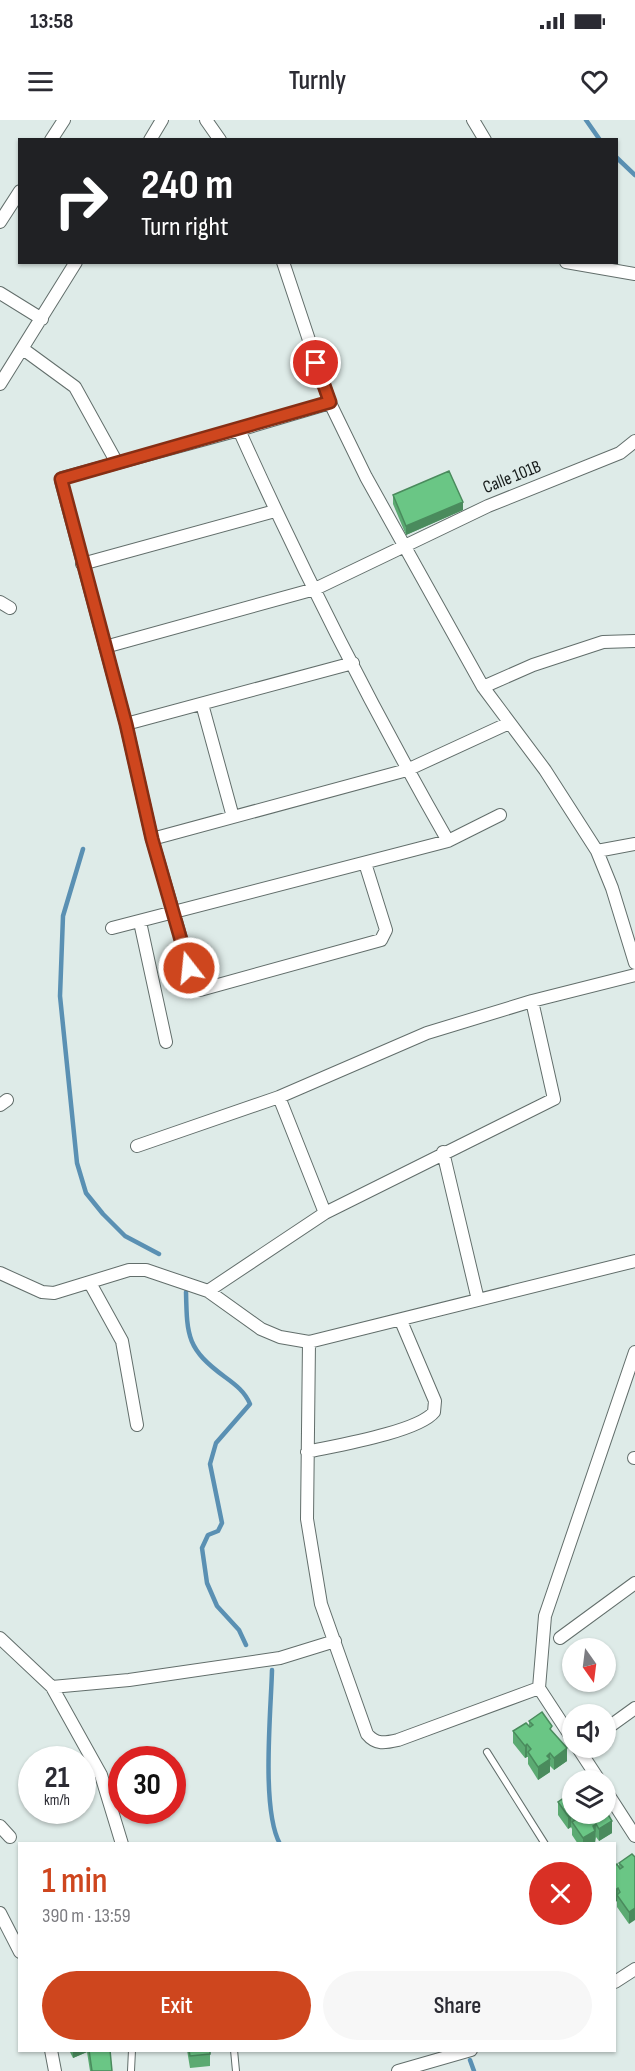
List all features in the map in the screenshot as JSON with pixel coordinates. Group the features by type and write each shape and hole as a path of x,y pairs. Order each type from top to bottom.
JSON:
{"street":[{"path":"52,138 63,120"},
{"path":"151,138 162,120"},
{"path":"206,120 219,138"},
{"path":"473,120 484,138"},
{"path":"0,222 18,194"},
{"path":"0,384 75,264"},
{"path":"284,264 330,402 403,546 483,687 545,770 597,851 612,888 635,963"},
{"path":"578,264 635,274"},
{"path":"0,293 42,319"},
{"path":"23,349 75,387 117,463"},
{"path":"330,402 61,479 126,724 152,839 195,986 200,990 381,940 386,930 365,863"},
{"path":"238,430 275,511 407,770 448,841"},
{"name":"Calle 101B","path":"105,647 315,589 488,506 620,453 635,441"},
{"path":"82,564 275,511"},
{"path":"483,687 533,665 603,642 635,641"},
{"path":"126,724 353,663"},
{"path":"202,704 233,817"},
{"path":"152,839 407,770 509,723"},
{"path":"112,928 174,914 448,841 500,815"},
{"path":"597,851 635,844"},
{"path":"140,922 166,1042"},
{"path":"137,1146 279,1097 427,1033 532,1001 635,975"},
{"path":"208,1291 325,1213 443,1152 554,1099 532,1001"},
{"path":"279,1097 325,1213"},
{"path":"443,1152 478,1300"},
{"path":"0,1273 42,1292 65,1291 129,1270 146,1270 208,1291 261,1329 280,1337 309,1342 635,1261"},
{"path":"90,1283 122,1341 137,1425"},
{"path":"307,1452 378,1436 423,1420 434,1412 435,1401 401,1320"},
{"path":"309,1342 307,1519 321,1604 367,1734 373,1742 398,1740 539,1688"},
{"path":"562,1723 539,1688 545,1616 635,1352"},
{"path":"560,1638 635,1583"},
{"path":"0,1638 52,1687 101,1775 121,1842"},
{"path":"52,1687 129,1680 268,1660 335,1641"},
{"path":"616,1723 633,1712"},
{"path":"616,1807 635,1836"},
{"path":"0,1826 10,1837"},
{"path":"0,1912 18,1948"},
{"path":"616,1981 635,1969"},
{"path":"51,2052 55,2071"},
{"path":"398,2071 464,2052"}],"lane":[{"path":"487,1752 544,1842"},
{"path":"131,2071 132,2052"},
{"path":"234,2052 236,2071"}],"building":[{"path":"449,471 463,502 406,526 393,495"},
{"path":"542,1712 552,1726 550,1729 562,1742 562,1752 554,1758 550,1753 547,1756 550,1759 538,1767 528,1752 531,1749 527,1744 525,1746 513,1731 526,1723 530,1727 533,1725 529,1721"},
{"path":"573,1824 596,1824 593,1826 595,1831 583,1838"},
{"path":"596,1824 607,1824 599,1829"},
{"path":"632,1854 635,1857 635,1908 629,1912 617,1895 620,1892 618,1888 616,1889 616,1865 620,1869 623,1867 619,1863"},
{"path":"89,2052 110,2052 112,2071 92,2071"},
{"path":"189,2052 210,2052 210,2054 190,2056"}],"waterway":[{"path":"586,120 599,138"},
{"path":"618,159 635,175"},
{"path":"83,849 63,916 60,996 77,1163 86,1193 103,1214 125,1236 159,1254"},
{"path":"186,1292 187,1320 196,1350 212,1367 240,1389 250,1404 216,1443 210,1464 222,1523 218,1531 208,1535 202,1548 207,1583 217,1606 239,1630 246,1645"},
{"path":"272,1670 269,1785 274,1828 279,1842"},
{"path":"470,2060 474,2071"}],"route":[{"path":"189,968 152,839 126,724 61,479 330,402 316,363"}]}
